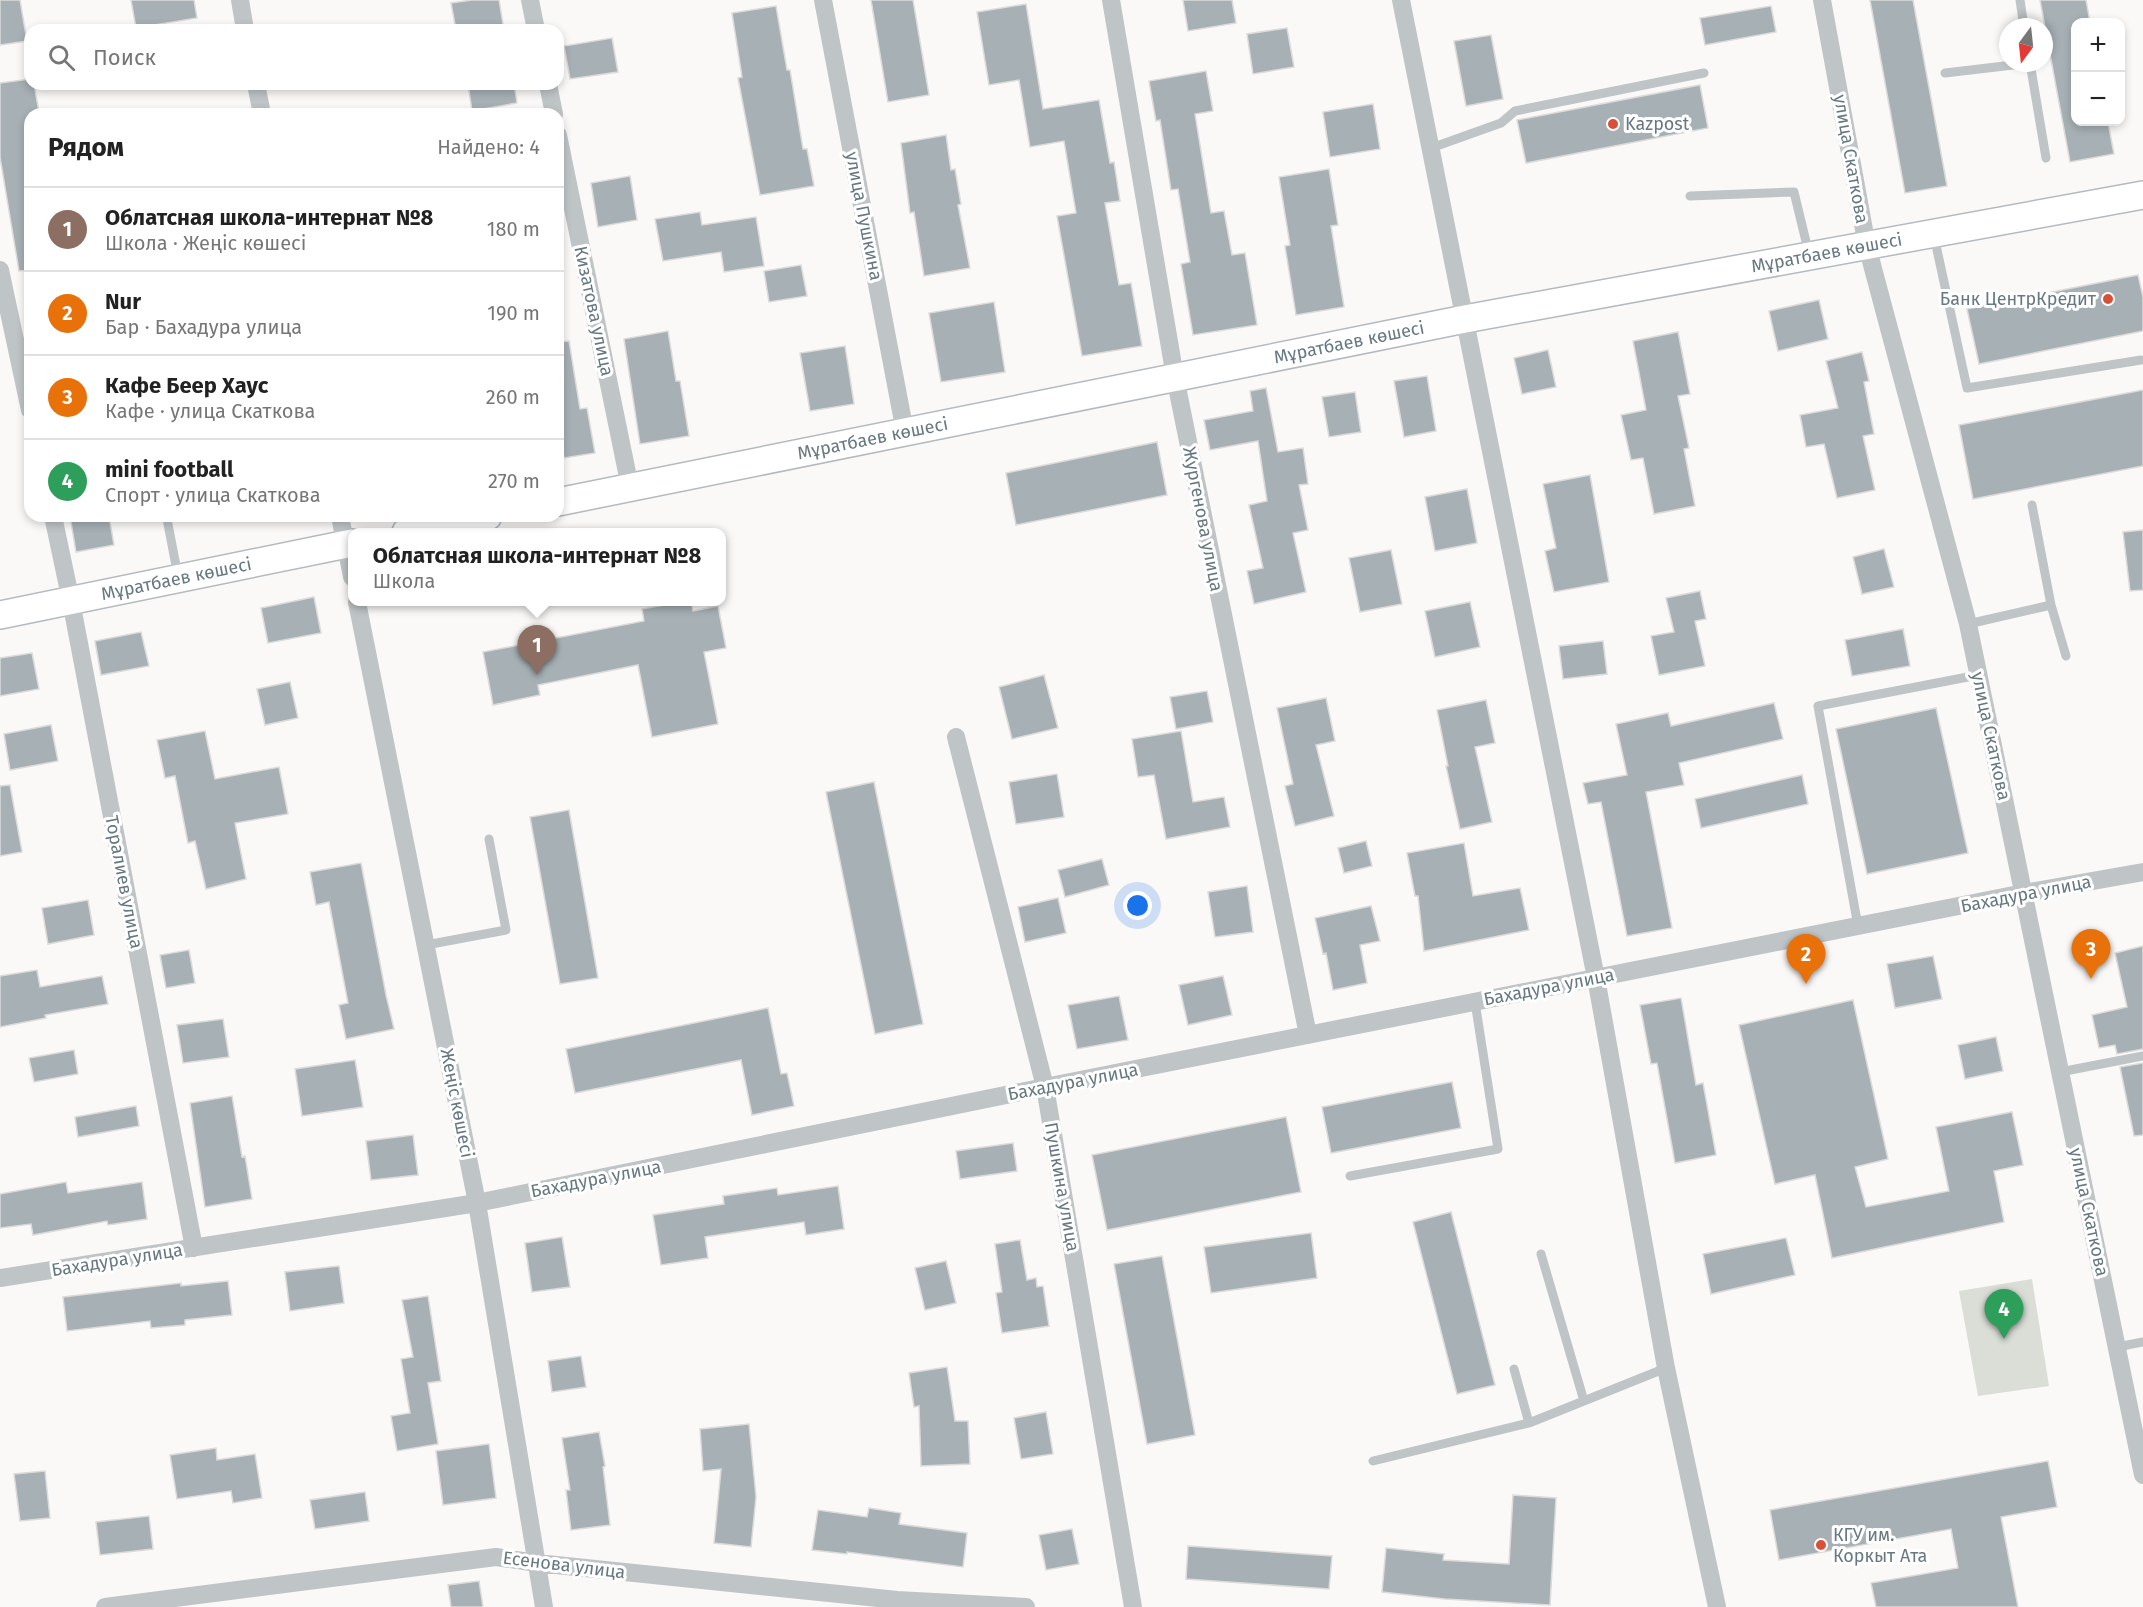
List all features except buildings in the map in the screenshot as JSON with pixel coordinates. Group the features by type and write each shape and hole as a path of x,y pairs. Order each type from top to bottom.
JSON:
{"street":[{"path":"240,0 244,24"},
{"path":"530,0 536,24"},
{"name":"улица Пушкина","path":"823,0 905,432"},
{"name":"Жургенова улица","path":"1111,0 1175,377 1308,1035"},
{"path":"1401,0 1596,978 1666,1368 1717,1607"},
{"name":"улица Скаткова","path":"1822,0 1867,246 1968,624 2143,1475"},
{"path":"257,90 261,108"},
{"path":"549,90 553,108"},
{"name":"Кизатова улица","path":"564,164 630,487"},
{"name":"Мұратбаев көшесі","path":"564,501 1465,319 2143,195"},
{"path":"0,270 24,382"},
{"name":"Торалиев улица","path":"54,522 194,1248"},
{"path":"342,522 348,541"},
{"path":"426,528 457,522"},
{"name":"Мұратбаев көшесі","path":"0,615 348,544"},
{"name":"Жеңіс көшесі","path":"358,606 477,1203 544,1607"},
{"name":"Пушкина улица","path":"956,737 1045,1087 1133,1607"},
{"name":"Бахадура улица","path":"0,1278 477,1203 1045,1087 2143,872"},
{"name":"Есенова улица","path":"105,1607 496,1557 897,1604 1026,1607"}],"lane":[{"path":"2020,0 2023,18"},
{"path":"1945,73 1999,67"},
{"path":"2032,72 2046,158"},
{"path":"1431,148 1501,123 1515,111 1704,73"},
{"path":"1690,196 1794,192 1810,257"},
{"path":"1934,234 1967,388 2141,360"},
{"path":"2032,505 2051,605 2066,657"},
{"path":"168,522 178,579"},
{"path":"1968,624 2051,605"},
{"path":"1858,926 1818,706 1978,675"},
{"path":"426,945 506,930 489,839"},
{"path":"1350,1176 1498,1149 1475,1002"},
{"path":"2060,1072 2143,1056"},
{"path":"1541,1254 1584,1401"},
{"path":"2117,1347 2143,1342"},
{"path":"1373,1461 1529,1423 1666,1368"},
{"path":"1514,1369 1529,1423"}],"shaded area":[{"path":"2032,1279 2049,1386 1978,1396 1959,1291"}],"place":[{"name":"Kazpost","path":"1613,124"},
{"name":"Банк ЦентрКредит","path":"2108,299"},
{"name":"Облатсная школа-интернат №8","path":"537,675"},
{"name":"Кафе Беер Хаус","path":"2091,979"},
{"name":"Nur","path":"1806,984"},
{"name":"mini football","path":"2004,1339"},
{"name":"КГУ им. Коркыт Ата","path":"1821,1545"}]}
